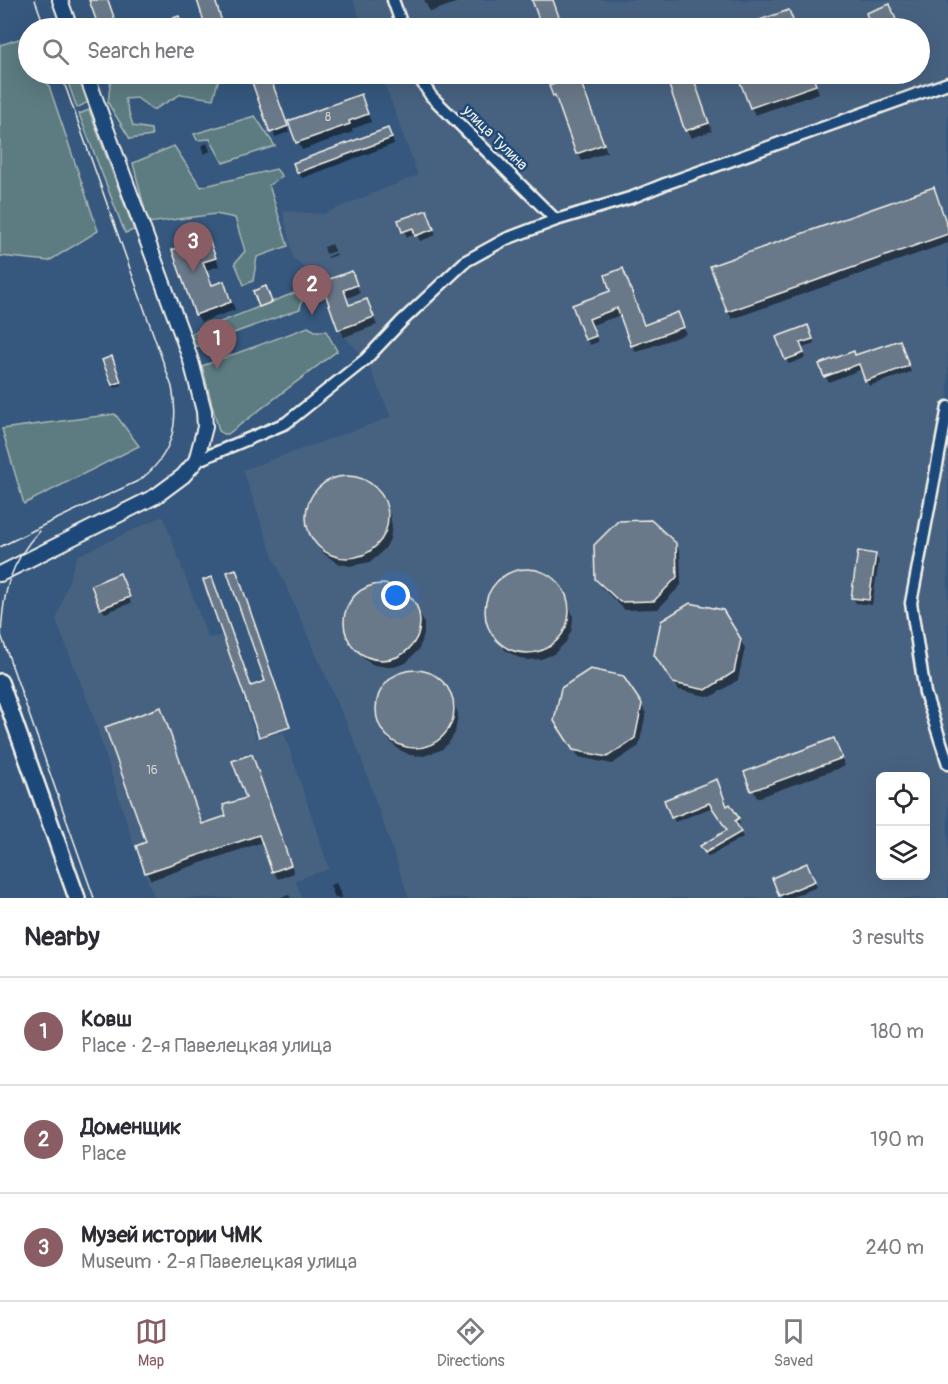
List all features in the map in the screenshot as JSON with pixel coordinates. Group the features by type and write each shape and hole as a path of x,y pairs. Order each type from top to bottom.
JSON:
{"main road":[{"path":"60,0 66,18"},
{"path":"0,574 156,496 183,476 196,461 205,427 204,411 191,361 90,84"},
{"path":"0,682 77,898"}],"street":[{"path":"393,0 399,18"},
{"path":"196,461 286,423 366,359 402,321 466,261 506,239 556,220 633,197 948,83"},
{"name":"улица Тулина","path":"423,84 431,96 556,220"},
{"path":"948,407 911,603 925,693 948,764"}],"shaded area":[{"path":"353,0 948,0 948,898 409,898 359,752 272,554 243,470 391,417 366,359 338,330 321,282 293,258 283,211 323,214 418,175 385,84 930,84 930,18 360,18"},
{"path":"163,516 208,638 223,635 256,739 284,732 329,869 295,880 302,898 159,898 154,896 133,842 92,712 56,620 77,556"}],"green space":[{"path":"18,39 18,84 48,84 98,231 49,261 0,256 0,45"},
{"path":"69,84 82,84 88,102 77,108"},
{"path":"110,84 217,84 213,99 181,94 153,110 137,98 125,99 133,126 151,129 152,136 130,139 108,103"},
{"path":"89,110 134,230 125,233 79,114"},
{"path":"255,116 275,146 223,163 210,139 197,140 194,134"},
{"path":"174,146 201,187 276,169 282,176 269,185 288,246 257,257 253,281 244,285 235,263 245,251 235,218 216,214 148,223 133,163"},
{"path":"312,286 310,296 302,300 300,309 195,347 190,334"},
{"path":"308,327 315,331 326,331 337,351 228,434 219,431 202,366"},
{"path":"115,414 139,446 24,504 2,429"}],"building":[{"path":"89,0 108,0 114,18 95,18"},
{"path":"197,0 215,0 221,18 203,18"},
{"path":"532,0 553,0 559,18 538,18"},
{"path":"890,4 895,18 868,18 866,13"},
{"path":"789,10 792,18 765,18"},
{"path":"253,84 273,84 288,126 270,133"},
{"path":"584,84 582,85 604,144 576,154 555,95 553,96 549,86"},
{"path":"669,84 695,84 709,123 685,131"},
{"path":"741,84 816,85 750,108"},
{"path":"361,94 368,114 349,121 350,124 296,143 288,121"},
{"path":"388,128 392,138 297,173 293,163"},
{"path":"934,187 948,234 727,312 710,266"},
{"path":"427,210 434,229 415,236 413,228 402,232 398,220"},
{"path":"208,237 216,258 203,262 212,285 224,281 231,302 195,315 172,250"},
{"path":"623,268 644,325 678,312 684,327 631,346 617,308 589,319 596,336 585,340 572,305 610,291 605,275"},
{"path":"352,271 357,285 344,290 349,305 367,299 374,317 338,330 321,282"},
{"path":"266,286 272,302 259,307 253,291"},
{"path":"808,325 813,339 800,343 804,353 785,360 776,337"},
{"path":"900,340 909,366 865,381 859,364 824,377 819,364 854,351 855,355"},
{"path":"112,356 121,382 112,385 102,360"},
{"path":"347,476 363,479 376,488 385,501 388,517 385,533 376,546 363,555 347,558 331,555 318,546 309,533 306,517 309,501 318,488 331,479"},
{"path":"651,520 676,543 677,577 654,601 620,602 595,579 594,545 618,521"},
{"path":"858,551 876,554 869,600 851,598"},
{"path":"236,569 290,727 259,737 203,580 212,577 251,686 265,681 227,572"},
{"path":"527,569 550,576 562,588 569,611 562,634 550,646 527,653 504,646 492,634 485,611 492,588 504,576"},
{"path":"120,573 130,597 100,609 91,585"},
{"path":"382,584 397,587 409,595 417,607 420,622 417,637 409,649 397,657 382,660 367,657 355,649 347,637 344,622 347,607 355,595 367,587"},
{"path":"690,603 723,610 741,639 734,672 706,690 673,683 654,655 661,621"},
{"path":"590,669 623,676 642,704 635,738 607,757 573,750 554,721 561,688"},
{"path":"415,670 430,673 443,681 451,694 454,709 451,724 443,737 430,745 415,748 400,745 387,737 379,724 376,709 379,694 387,681 400,673"},
{"path":"161,707 202,824 226,816 223,805 246,798 232,761 252,754 291,865 272,872 259,835 145,873 136,846 146,842 105,727"},
{"path":"834,738 842,758 751,791 744,772"},
{"path":"717,779 727,806 730,804 739,818 735,821 741,832 705,853 700,846 727,830 709,803 671,818 664,800"},
{"path":"807,863 815,881 779,896 772,878"}],"tram line":[{"path":"35,0 41,18"},
{"path":"0,547 140,480 159,461 171,439 174,427 172,387 65,84"},
{"path":"1,635 6,592 10,579 21,555 39,531"},
{"path":"0,632 94,898"}],"place":[{"name":"Музей истории ЧМК","path":"193,272"},
{"name":"Доменщик","path":"312,315"},
{"name":"Ковш","path":"217,369"}]}
